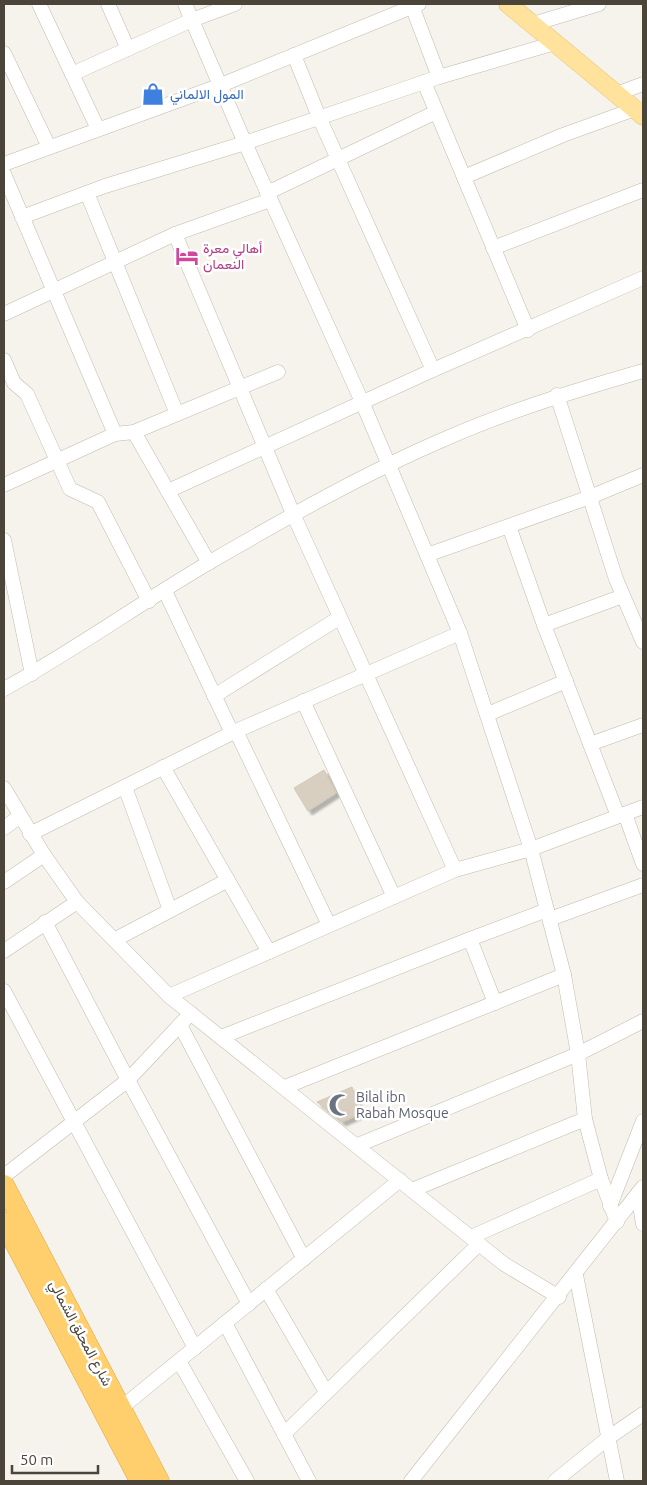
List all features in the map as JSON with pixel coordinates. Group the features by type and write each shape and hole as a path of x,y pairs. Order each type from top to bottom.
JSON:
{"highway":[{"name":"شارع المحلق الشمالي","path":"4,1185 159,1481"},
{"name":"شارع المحلق الشمالي","path":"4,1222 140,1481"}],"main road":[{"path":"508,4 639,113"}],"street":[{"path":"39,4 98,129"},
{"path":"108,4 128,48"},
{"path":"185,4 245,143 363,404 460,634 531,848 564,975 578,1054 585,1119 601,1179 617,1222"},
{"path":"72,74 192,20 235,4"},
{"path":"533,24 599,4"},
{"path":"4,164 221,85 415,5 439,77"},
{"path":"22,217 88,193 245,143 439,77 555,43"},
{"path":"4,53 49,148"},
{"path":"294,55 319,117 433,370"},
{"path":"424,82 528,330"},
{"path":"616,94 643,84"},
{"path":"4,314 53,289 175,234 269,196 436,112"},
{"path":"464,177 563,135 639,113"},
{"path":"4,174 7,190 22,217 115,434"},
{"path":"493,248 643,190"},
{"path":"88,193 177,414"},
{"path":"175,234 294,516 364,674 455,870"},
{"path":"168,491 363,404 433,370 643,278"},
{"path":"4,360 14,383 27,394 70,489 98,502 149,601"},
{"path":"4,689 32,674 209,563 389,464 448,437 557,395 643,371"},
{"path":"4,485 115,434 134,432 278,372"},
{"path":"557,395 623,596 643,642"},
{"path":"134,432 209,563"},
{"path":"427,555 590,497 643,475"},
{"path":"508,526 590,744 643,864"},
{"path":"4,540 32,674"},
{"path":"164,591 214,696 234,732 329,926"},
{"path":"544,625 623,596"},
{"path":"214,696 339,618"},
{"path":"30,834 234,732 460,634"},
{"path":"488,714 566,681"},
{"path":"303,702 394,897"},
{"path":"590,744 643,725"},
{"path":"163,767 269,952"},
{"path":"125,787 170,910"},
{"path":"4,788 44,856 77,902 169,996 504,1264 558,1297"},
{"path":"169,996 455,870 531,848 643,807"},
{"path":"4,828 20,817"},
{"path":"4,882 44,856"},
{"path":"114,940 228,880"},
{"path":"221,1037 470,938 643,885"},
{"path":"4,951 77,902"},
{"path":"45,922 249,1304"},
{"path":"470,938 495,1003"},
{"path":"285,1087 564,975"},
{"path":"4,991 195,1348"},
{"path":"4,1176 128,1080 191,1013"},
{"path":"358,1146 578,1054 643,1021"},
{"path":"180,1025 304,1259"},
{"path":"412,1190 585,1119"},
{"path":"610,1206 643,1122"},
{"path":"284,1434 475,1240 601,1179"},
{"path":"121,1408 400,1180"},
{"path":"411,1481 576,1275 641,1190"},
{"path":"641,1190 643,1224"},
{"path":"576,1275 617,1481"},
{"path":"266,1290 326,1392"},
{"path":"225,1323 309,1481"},
{"path":"179,1361 247,1481"},
{"path":"555,1481 608,1438 643,1414"}],"building":[{"path":"324,770 336,793 308,811 294,788"},
{"name":"Bilal ibn Rabah Mosque","path":"352,1087 362,1113 342,1122 317,1102"}],"place":[{"name":"المول الالماني","path":"153,94"},
{"name":"أهالي معرة النعمان","path":"187,256"},
{"name":"Bilal ibn Rabah Mosque","path":"340,1105"}]}
